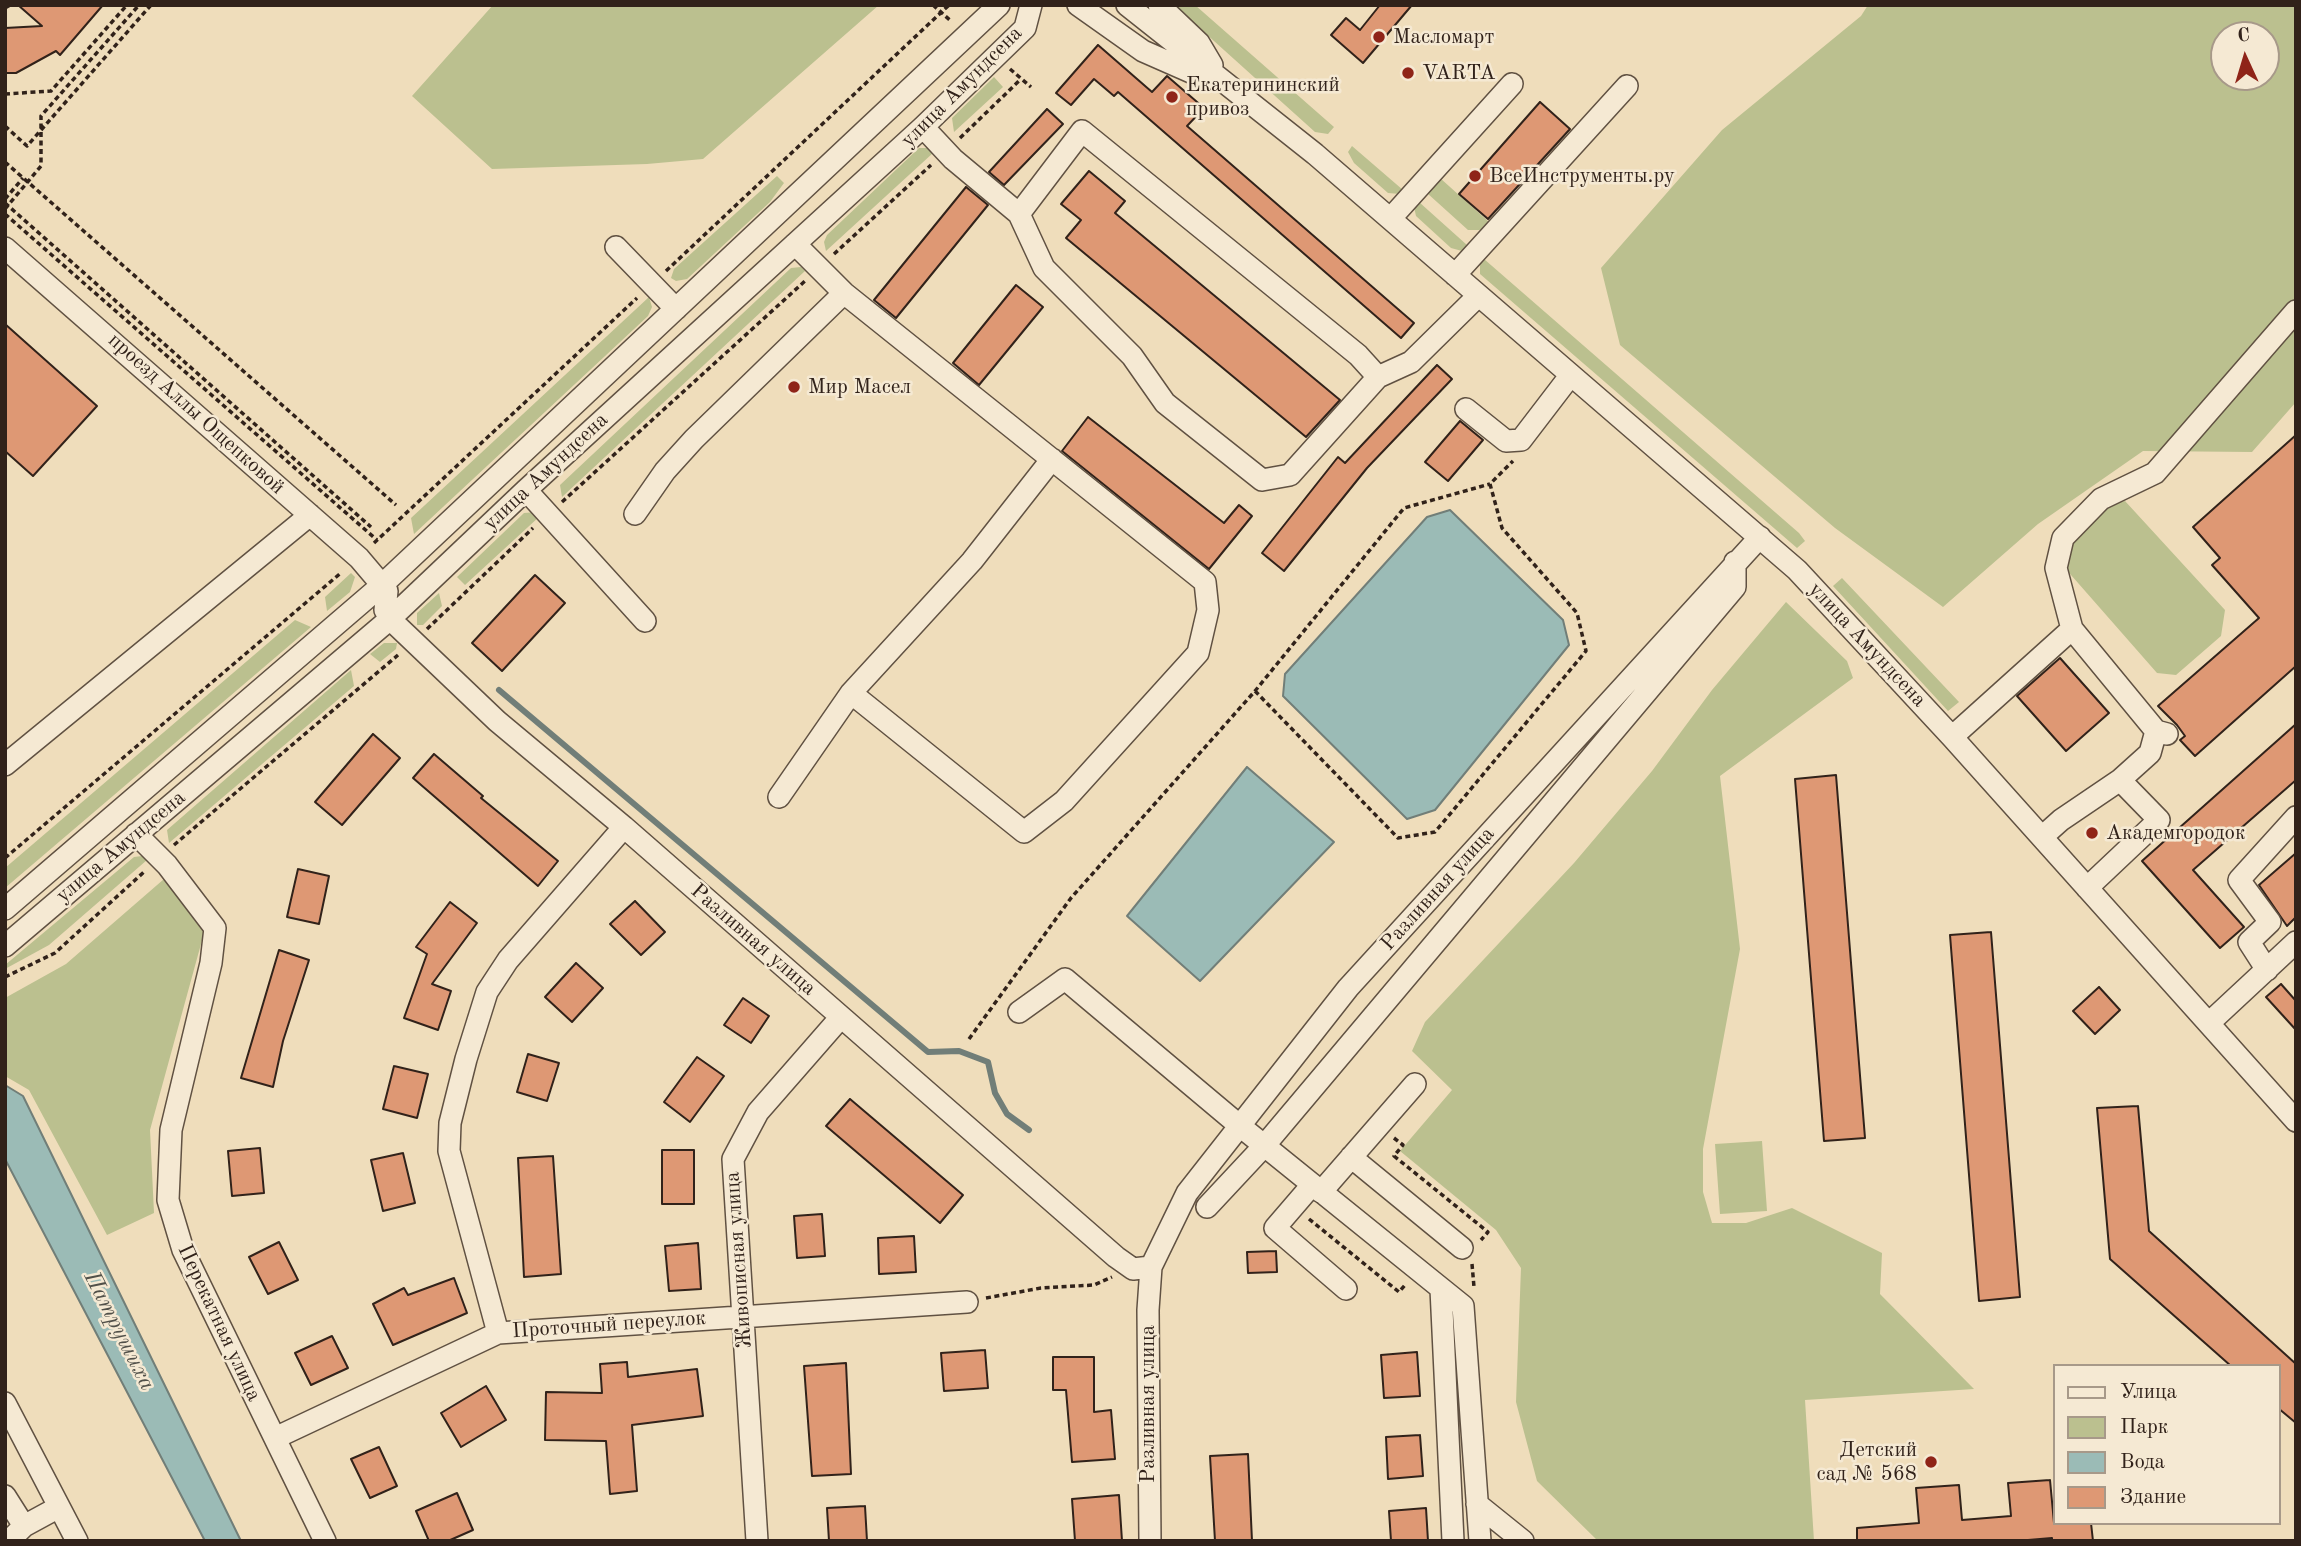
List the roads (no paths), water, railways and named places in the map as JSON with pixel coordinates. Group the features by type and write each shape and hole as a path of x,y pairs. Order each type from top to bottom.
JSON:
{"street":[{"name":"улица Амундсена","path":"38,918 12,903 382,585 999,5"},
{"name":"улица Амундсена","path":"5,946 390,619 526,490 923,127 1024,28 1031,5"},
{"path":"1078,5 1143,51 1229,85"},
{"path":"1127,5 1391,218 1512,84"},
{"path":"1159,5 1199,43 1229,85"},
{"path":"1455,275 1627,86"},
{"path":"923,127 946,151 1018,214 1044,268 1132,356 1165,403 1262,480 1290,475 1378,377 1411,362 1478,296"},
{"path":"1018,214 1082,131 1359,355 1378,377"},
{"name":"улица Амундсена","path":"1391,218 1570,376 1759,537 1827,600 2296,1121"},
{"path":"795,244 844,293 1205,582 1208,610 1198,653 1064,801 1024,832 851,693"},
{"path":"616,247 676,309"},
{"name":"проезд Аллы Ощепковой","path":"5,248 359,558 382,585"},
{"path":"635,514 665,471 694,439 844,293"},
{"path":"2042,837 2061,820 2120,780 2150,753 2162,732 2073,629 2056,568 2063,537 2101,499 2155,473 2296,311"},
{"path":"1466,409 1506,441 1521,440 1570,376"},
{"path":"779,797 851,693 972,561 1052,459"},
{"path":"526,490 645,621"},
{"path":"8,757 310,515"},
{"name":"Разливная улица","path":"1150,1541 1148,1310 1142,1268 1187,1193 1348,988 1759,537"},
{"path":"1207,1207 1264,1146 1735,587 1735,562"},
{"path":"382,585 387,591 385,610 390,619"},
{"name":"Разливная улица","path":"390,619 498,721 841,1017 1142,1268"},
{"path":"1952,737 2073,629"},
{"path":"2087,888 2160,820 2120,780"},
{"path":"2267,970 2249,942 2270,922 2239,880 2296,817"},
{"path":"498,1333 449,1150 450,1123 487,992 508,960 624,827"},
{"name":"Перекатная улица","path":"136,834 160,858 215,928 211,963 171,1130 168,1200 183,1250 325,1541"},
{"path":"2209,1023 2267,970 2293,952"},
{"path":"1019,1012 1065,979 1264,1146 1463,1306 1479,1541"},
{"name":"Живописная улица","path":"757,1541 733,1159 758,1112 841,1017"},
{"path":"1346,1289 1275,1228 1293,1206 1351,1157 1415,1084"},
{"path":"1351,1157 1462,1248"},
{"path":"1441,1289 1453,1541"},
{"name":"Проточный переулок","path":"275,1438 498,1333 967,1302"},
{"path":"5,1403 77,1541"},
{"path":"5,1496 16,1533 60,1507"},
{"path":"1477,1504 1522,1541"}],"water":[{"path":"1450,510 1563,620 1569,645 1435,810 1407,819 1283,696 1285,674 1427,517"},
{"path":"1247,767 1334,842 1200,981 1127,916"},
{"name":"Патрушиха","path":"5,1085 23,1096 241,1541 205,1541 5,1159"}],"waterway":[{"path":"499,690 928,1052 959,1051 988,1062 995,1093 1007,1114 1029,1130"}],"place":[{"name":"Масломарт","path":"1379,37"},
{"name":"VARTA","path":"1408,73"},
{"name":"Екатерининский привоз","path":"1172,97"},
{"name":"ВсеИнструменты.ру","path":"1475,176"},
{"name":"Мир Масел","path":"794,387"},
{"name":"Академгородок","path":"2092,833"},
{"name":"Детский сад № 568","path":"1931,1462"}]}
